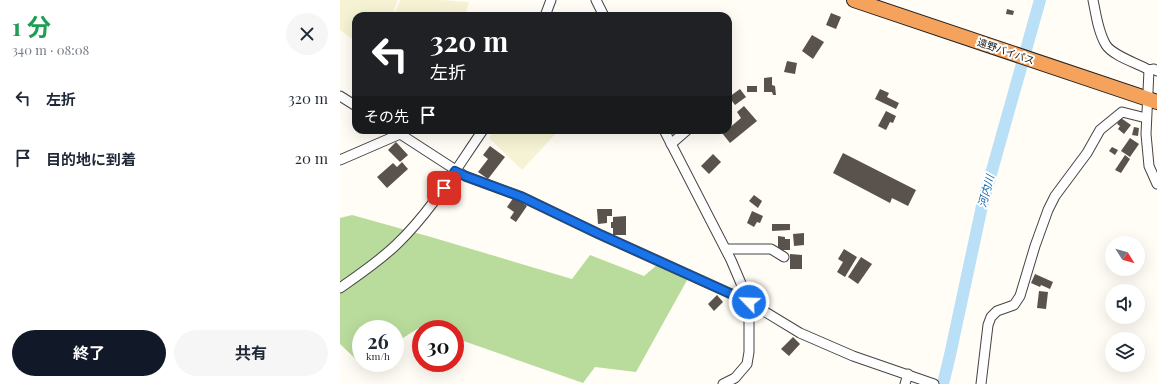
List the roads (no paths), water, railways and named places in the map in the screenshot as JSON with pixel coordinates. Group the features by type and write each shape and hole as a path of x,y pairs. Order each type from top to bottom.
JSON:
{"highway":[{"name":"遠野バイパス","path":"854,0 946,27 1153,96"},
{"name":"遠野バイパス","path":"880,0 946,27"}],"street":[{"path":"546,12 551,0"},
{"path":"596,0 602,12"},
{"path":"1093,0 1100,33 1106,46 1115,53 1153,71 1153,96 1146,118 1149,166 1157,184"},
{"path":"340,96 352,104"},
{"path":"981,384 988,325 991,317 997,311 1014,305 1020,296 1034,246 1055,196 1087,153 1100,130 1122,112 1146,118"},
{"path":"340,160 393,134"},
{"path":"400,134 455,171 465,176 522,197 599,234 749,302 800,332 853,356 934,384"},
{"path":"340,288 369,268 398,244 444,188 480,134"},
{"path":"666,134 726,249 743,285 749,302 749,352 747,364 735,378 723,384"},
{"path":"672,144 683,134"},
{"path":"726,249 771,249 784,257"},
{"path":"905,384 908,374"}],"waterway":[{"name":"河内川","path":"943,384 982,206 1040,0"}]}
